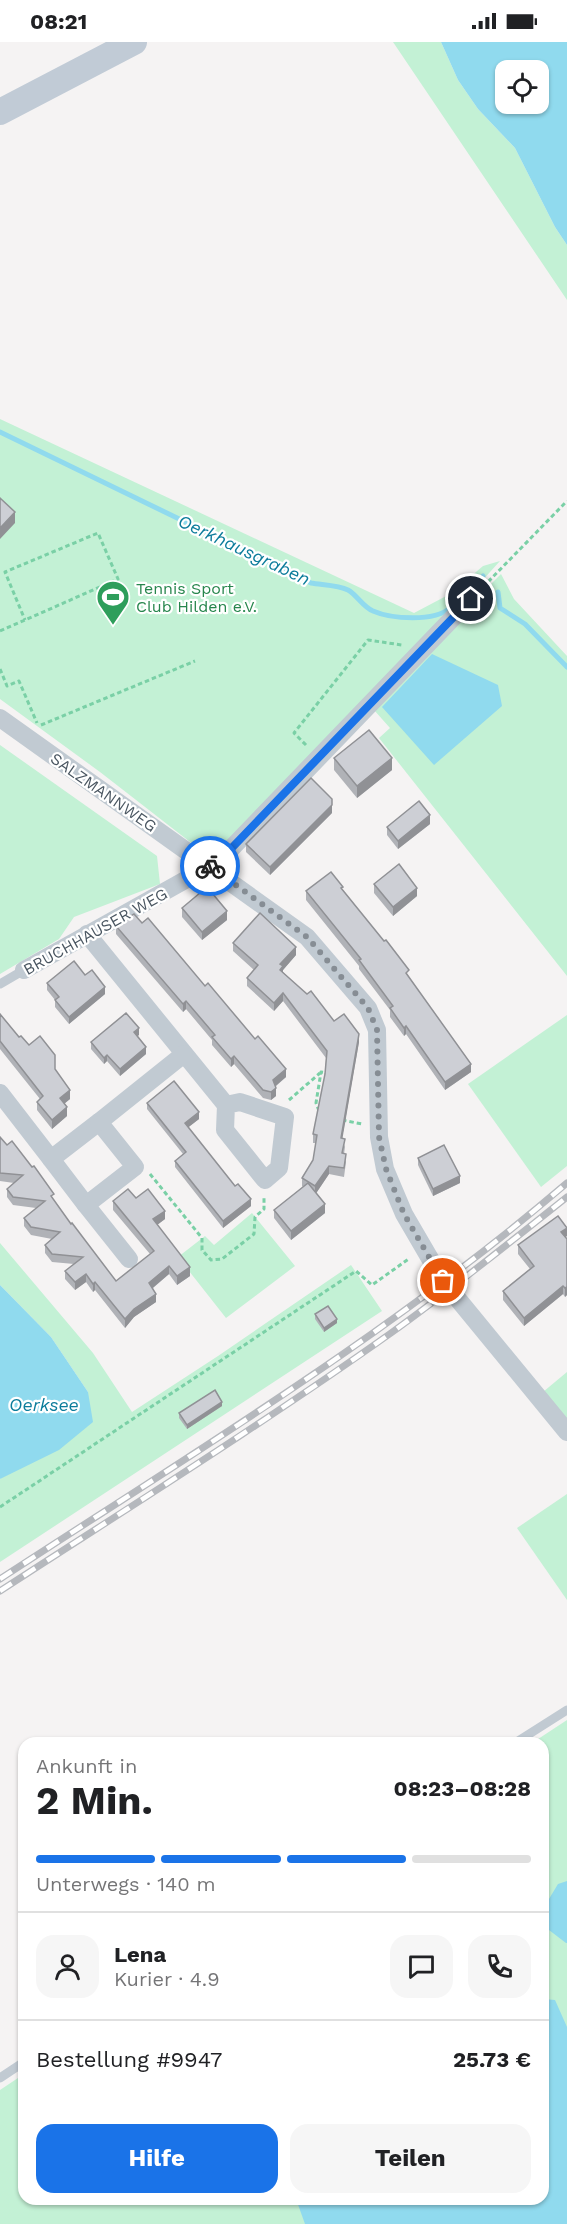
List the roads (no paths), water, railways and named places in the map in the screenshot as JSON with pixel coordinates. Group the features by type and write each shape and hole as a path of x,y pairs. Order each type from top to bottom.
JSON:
{"main road":[{"path":"0,112 134,42"}],"street":[{"name":"BRUCHHAUSER WEG","path":"24,970 224,856 471,599"},
{"name":"SALZMANNWEG","path":"0,718 307,937 368,1008 377,1030 379,1137 386,1169 404,1214 443,1281 567,1432"},
{"path":"87,934 226,1105 225,1130 265,1180 279,1168 285,1117 240,1102 226,1105"},
{"path":"51,1159 184,1054"},
{"path":"0,1093 129,1259"},
{"path":"86,1205 135,1167 99,1122"}],"lane":[{"name":"BRUCHHAUSER WEG","path":"0,984 24,970"},
{"path":"524,1737 567,1710"},
{"path":"0,2078 18,2066"}],"water":[{"path":"441,42 567,42 567,245 555,227 515,148 478,109 458,80"},
{"path":"432,654 498,685 502,706 434,765 382,707"},
{"name":"Oerksee","path":"0,1285 51,1337 88,1392 93,1422 59,1450 0,1479"},
{"path":"567,1881 567,1943 549,1930 549,1899 558,1884"},
{"path":"549,2000 555,2000 567,2027 567,2224 305,2224 298,2205 549,2205"}],"waterway":[{"name":"Oerkhausgraben","path":"0,432 311,583 344,588 373,611 391,616 413,618 434,616 450,608"},
{"name":"Oerkhausgraben","path":"465,593 483,576"},
{"name":"Oerkhausgraben","path":"498,592 500,608 525,624 567,667"}],"railway":[{"path":"0,1579 218,1438 362,1341 500,1238 567,1183"},
{"path":"0,1591 197,1464 391,1333 567,1197"}],"place":[{"name":"Tennis Sport Club Hilden e.V.","path":"113,626"}]}
